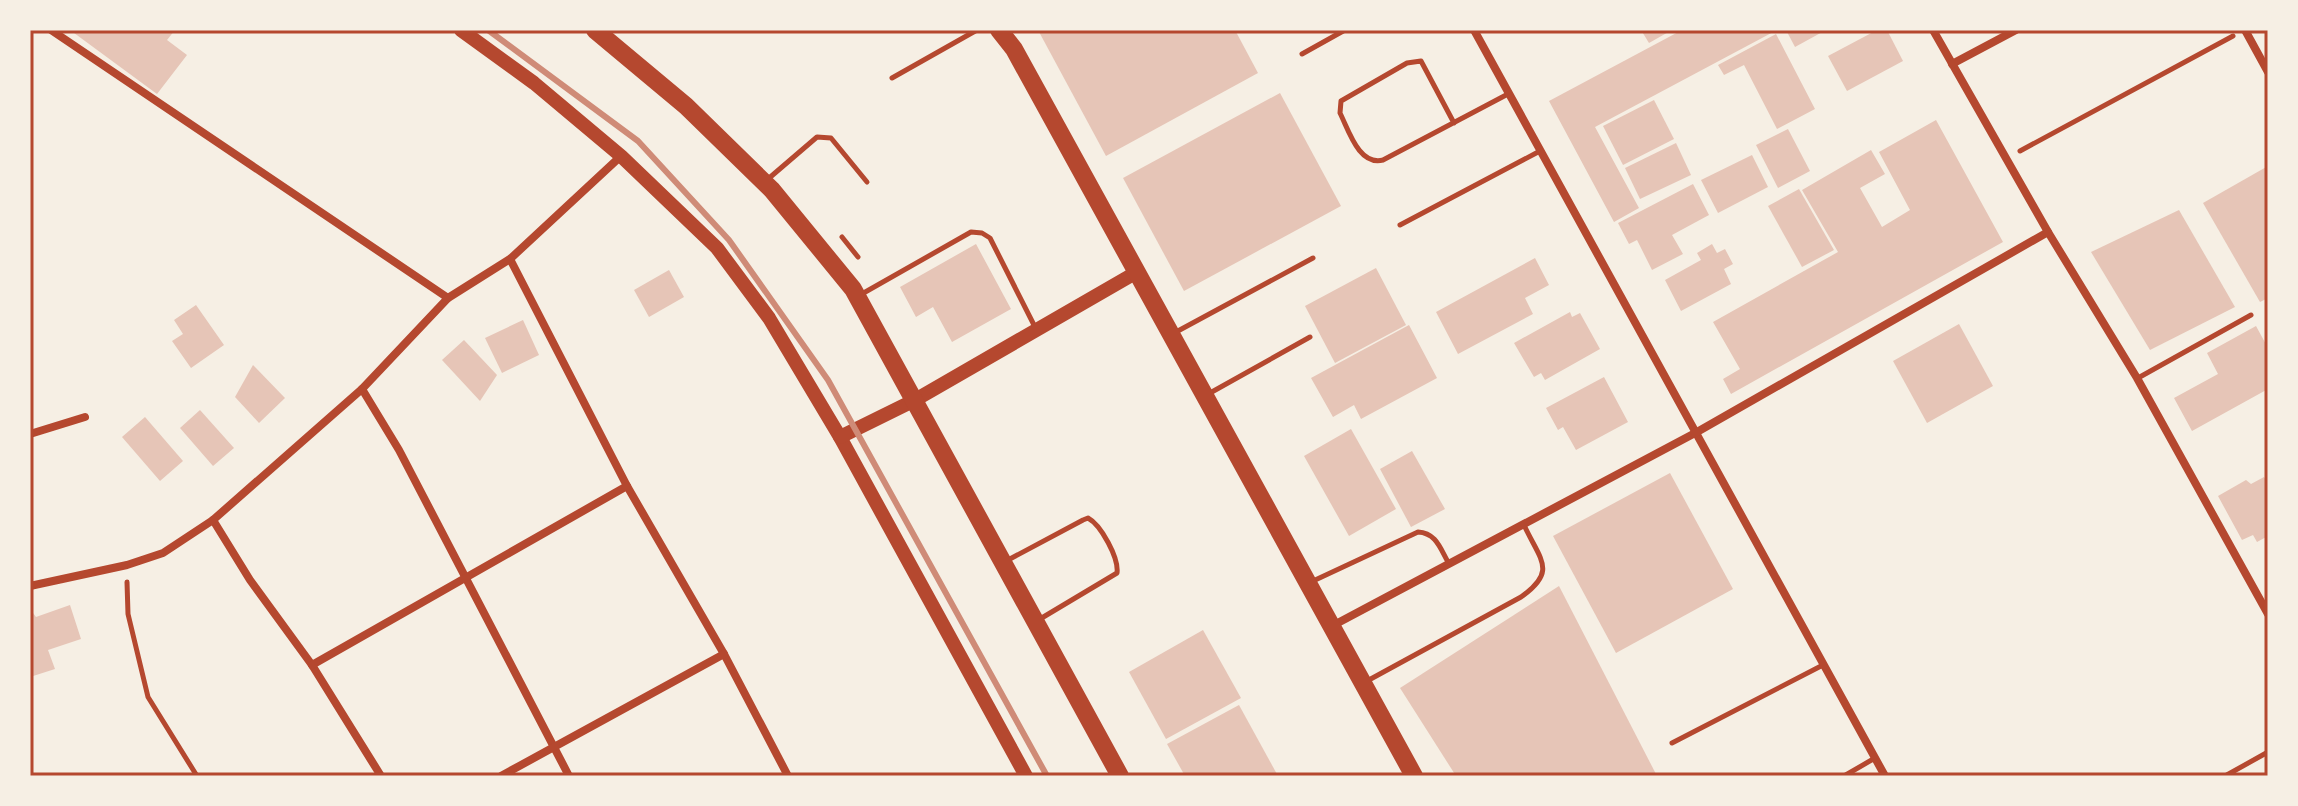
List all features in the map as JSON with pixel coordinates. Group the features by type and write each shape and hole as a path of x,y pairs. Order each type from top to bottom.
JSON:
{"highway":[{"path":"595,30 686,106 764,182 857,297 1120,776"},
{"path":"999,30 1014,49 1414,776"}],"street":[{"path":"51,30 448,298"},
{"path":"461,30 534,83 621,156 717,248 769,318 840,437 1026,776"},
{"path":"1474,30 1885,776"},
{"path":"1933,30 2048,232 2137,378 2268,614"},
{"path":"1952,64 2016,30"},
{"path":"2245,30 2268,72"},
{"path":"30,586 127,565 163,553 213,520 362,389 448,298 510,259 621,156"},
{"path":"1332,626 1697,432 2048,232"},
{"path":"510,259 627,486 724,654 788,776"},
{"path":"840,437 915,400 1137,272"},
{"path":"362,389 399,450 569,776"},
{"path":"30,434 85,417"},
{"path":"312,665 627,486"},
{"path":"213,520 250,580 312,665 381,776"},
{"path":"501,776 724,654"}],"lane":[{"path":"892,78 977,30"},
{"path":"1302,54 1345,30"},
{"path":"1454,123 1421,61 1407,63 1339,105 1340,113 1364,157 1375,162 1454,123 1509,93"},
{"path":"764,182 817,137 825,136 831,138 867,182"},
{"path":"1400,225 1541,151"},
{"path":"857,297 971,232 982,233 990,238 1037,330"},
{"path":"1172,334 1313,258"},
{"path":"2137,378 2251,315"},
{"path":"1205,395 1310,337"},
{"path":"1004,563 1083,520 1093,520 1096,524 1118,564 1117,573 1036,621"},
{"path":"1363,683 1538,585 1544,575 1543,565 1524,523"},
{"path":"1307,583 1418,532 1428,532 1435,537 1448,562"},
{"path":"1672,743 1824,664"},
{"path":"2225,776 2268,752"},
{"path":"1844,776 1875,758"}],"path":[{"path":"2006,158 2245,30"},
{"path":"127,565 128,614 148,697 197,776"}],"building":[{"path":"70,30 175,30 167,40 187,55 157,94"},
{"path":"1038,30 1235,30 1258,73 1106,156"},
{"path":"1641,30 1672,30 1649,43"},
{"path":"1682,30 1777,30 1595,127 1639,208 1614,222 1549,101"},
{"path":"1786,30 1826,30 1795,47"},
{"path":"1877,30 1887,30 1903,61 1847,91 1828,56"},
{"path":"1776,34 1815,109 1777,129 1744,65 1724,75 1718,65"},
{"path":"1280,93 1341,206 1184,291 1123,178"},
{"path":"1654,100 1674,139 1623,165 1603,126"},
{"path":"1936,120 2003,242 1731,394 1723,379 1740,369 1713,322 1838,252 1802,190 1871,150 1885,174 1860,188 1882,227 1910,210 1879,152"},
{"path":"1788,129 1810,171 1778,188 1756,145"},
{"path":"1676,143 1691,175 1640,199 1625,168"},
{"path":"1752,155 1768,187 1718,213 1701,180"},
{"path":"2268,166 2268,298 2260,302 2203,203"},
{"path":"1693,184 1709,215 1672,235 1683,254 1652,270 1637,240 1629,244 1618,223"},
{"path":"1799,189 1834,250 1802,267 1768,206"},
{"path":"2179,210 2235,307 2150,350 2091,252"},
{"path":"976,244 1011,309 952,342 933,307 916,317 900,287"},
{"path":"1712,244 1717,253 1725,249 1733,264 1724,269 1731,284 1681,311 1665,280 1701,260 1697,253"},
{"path":"1535,258 1549,285 1525,298 1533,314 1458,354 1436,312"},
{"path":"1376,268 1406,325 1335,363 1305,306"},
{"path":"669,270 684,297 649,317 634,290"},
{"path":"196,305 224,345 191,368 172,341 183,334 174,320"},
{"path":"1570,312 1572,317 1580,313 1600,349 1545,380 1541,373 1534,377 1514,343"},
{"path":"523,320 539,355 502,373 485,338"},
{"path":"1959,324 1993,386 1927,423 1893,361"},
{"path":"1409,325 1437,378 1361,419 1354,405 1333,417 1311,378"},
{"path":"2256,326 2268,348 2268,389 2192,431 2174,398 2218,374 2207,353"},
{"path":"464,340 497,375 480,401 442,360"},
{"path":"253,365 285,398 259,423 235,397"},
{"path":"1604,377 1628,422 1576,450 1563,427 1558,430 1546,408"},
{"path":"200,410 234,448 213,466 180,428"},
{"path":"145,417 183,461 160,481 122,437"},
{"path":"1351,429 1396,509 1349,536 1304,456"},
{"path":"1412,451 1445,509 1411,527 1380,469"},
{"path":"1670,473 1733,589 1616,653 1553,536"},
{"path":"2264,477 2268,484 2268,536 2257,542 2253,535 2242,540 2218,496 2246,480 2251,484"},
{"path":"1559,586 1657,776 1456,776 1400,688"},
{"path":"70,605 81,639 48,650 55,669 30,677 30,609 36,617"},
{"path":"1203,630 1241,698 1166,739 1129,672"},
{"path":"1239,705 1278,776 1185,776 1167,744"}],"railway":[{"path":"488,30 638,141 729,240 828,380 1047,776"}]}
